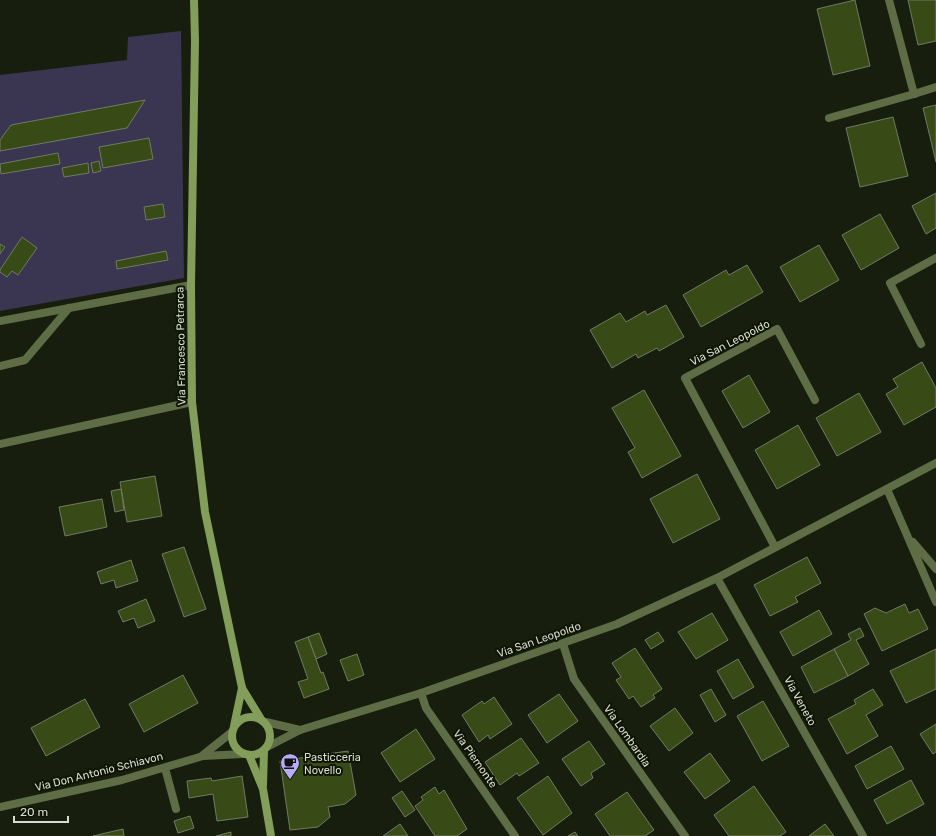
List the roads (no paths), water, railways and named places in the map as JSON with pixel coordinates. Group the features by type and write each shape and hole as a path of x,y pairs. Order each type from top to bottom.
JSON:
{"street":[{"name":"Via Francesco Petrarca","path":"194,0 195,41 191,285 192,402 205,512 242,688 263,720"},
{"path":"889,0 914,94"},
{"path":"829,118 936,87"},
{"path":"922,344 890,283 936,258"},
{"path":"0,322 191,285"},
{"path":"0,366 25,360 70,308"},
{"name":"Via San Leopoldo","path":"775,547 685,378 777,329 815,400"},
{"path":"0,444 192,402"},
{"name":"Via San Leopoldo","path":"266,749 300,730 421,693 624,621 717,578 936,463"},
{"path":"887,489 936,602"},
{"path":"907,536 936,568"},
{"name":"Via Veneto","path":"717,578 863,836"},
{"name":"Via Lombardia","path":"562,644 574,679 685,836"},
{"name":"Via Francesco Petrarca","path":"233,729 242,688"},
{"name":"Via Piemonte","path":"421,693 426,708 515,836"},
{"path":"263,790 246,754 234,744 233,729 238,721 249,716 300,730"},
{"path":"263,720 271,734 266,749 263,790 271,836"},
{"name":"Via Don Antonio Schiavon","path":"203,756 233,729"},
{"path":"246,754 255,755 266,749"},
{"name":"Via Don Antonio Schiavon","path":"0,807 122,780 203,756 246,754"},
{"path":"165,768 176,809"}],"place":[{"name":"Pasticceria Novello","path":"290,780"}]}
